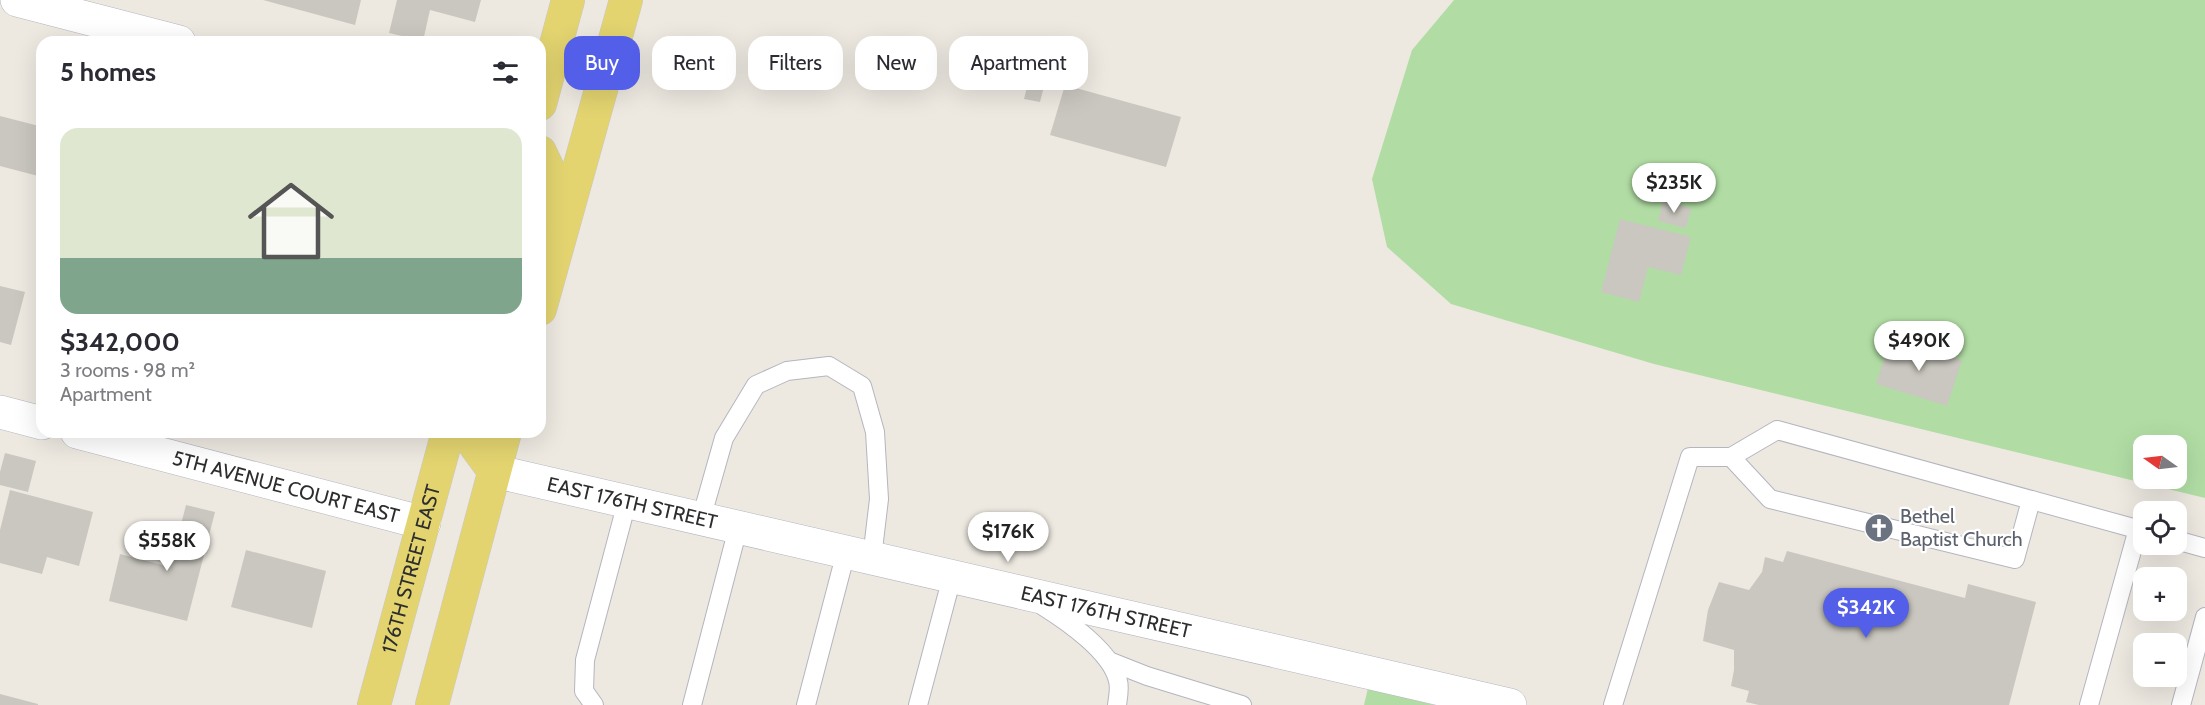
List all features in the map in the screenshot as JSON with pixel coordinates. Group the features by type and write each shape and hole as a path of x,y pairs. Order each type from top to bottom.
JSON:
{"main road":[{"path":"546,82 568,0"},
{"path":"546,287 626,0"},
{"path":"546,165 550,173 546,187"},
{"name":"176TH STREET EAST","path":"374,705 446,438"},
{"path":"476,438 475,444 494,471"},
{"path":"432,705 503,438"}],"street":[{"path":"17,0 156,36"},
{"path":"0,412 36,421"},
{"name":"5TH AVENUE COURT EAST","path":"100,438 424,523"},
{"name":"EAST 176TH STREET","path":"494,471 1510,705"}],"lane":[{"path":"700,519 724,438 756,385 787,371 829,366 862,386 875,432 879,499 806,705"},
{"path":"1613,705 1690,457 1731,457 1777,430 2133,528"},
{"path":"1731,457 1770,499 2015,559 2031,500"},
{"path":"594,705 584,691 585,660 627,502"},
{"path":"692,705 738,528"},
{"path":"2187,543 2205,548"},
{"path":"2089,705 2134,555"},
{"path":"918,705 952,577"},
{"path":"1008,590 1044,606 1068,623 1109,661 1242,705"},
{"path":"2181,705 2205,617"},
{"path":"1109,661 1118,682 1118,705"}],"green space":[{"path":"1454,0 2205,0 2205,498 2168,489 2187,489 2187,435 2133,435 2133,480 1654,364 1451,304 1387,247 1372,179 1412,50"},
{"path":"1368,688 1434,705 1364,705"}],"building":[{"path":"263,0 361,0 355,25"},
{"path":"397,0 481,0 475,22 430,10 424,36 402,36 389,33"},
{"path":"1026,90 1043,90 1040,102 1024,99"},
{"path":"1064,90 1083,90 1181,117 1166,167 1050,135"},
{"path":"0,116 36,125 36,175 0,166"},
{"path":"1663,201 1691,208 1686,228 1658,221"},
{"path":"1620,219 1691,237 1681,275 1648,267 1639,302 1601,292"},
{"path":"0,286 25,292 11,345 0,342"},
{"path":"1891,337 1962,360 1947,406 1876,384"},
{"path":"5,453 36,461 28,492 0,485 0,472"},
{"path":"10,490 93,512 79,566 47,557 42,574 0,563 0,530"},
{"path":"186,505 215,512 187,621 109,601 120,554 170,567"},
{"path":"246,550 326,571 312,628 231,607"},
{"path":"1787,551 1965,598 1968,584 2036,602 2009,705 1759,705 1746,702 1749,691 1731,686 1734,650 1703,641 1708,610 1719,582 1749,590 1762,572 1765,557 1783,562"},
{"path":"0,694 38,704 38,705 0,705"}],"place":[{"name":"Bethel Baptist Church","path":"1879,528"}]}
